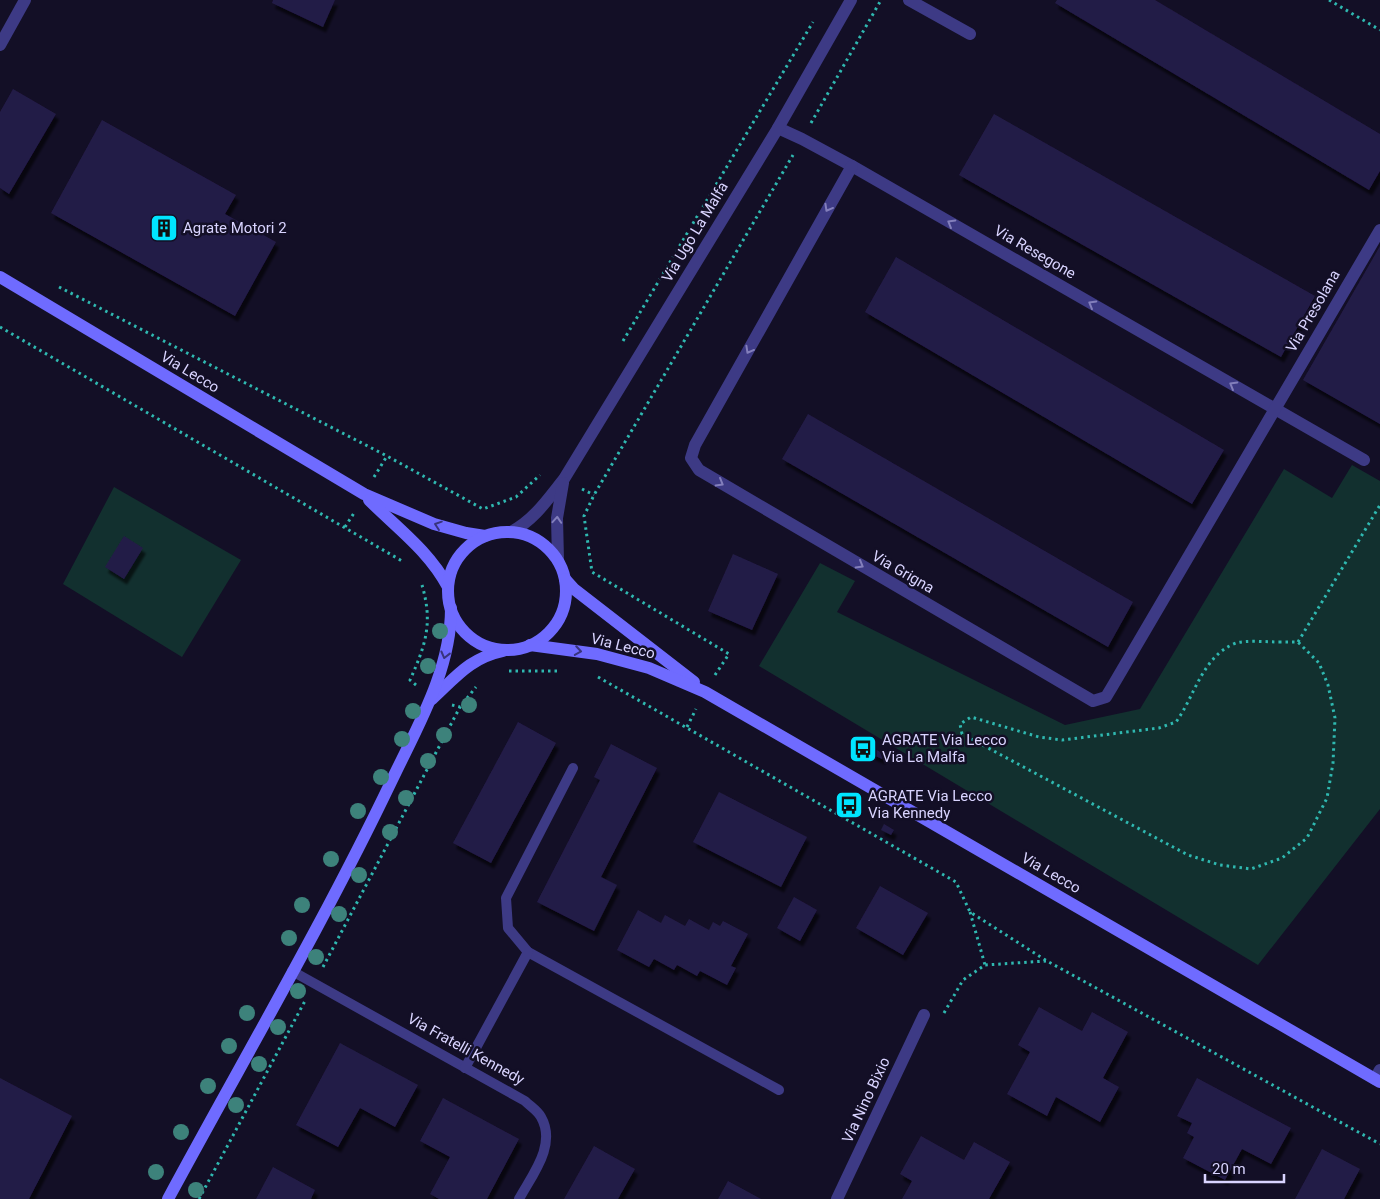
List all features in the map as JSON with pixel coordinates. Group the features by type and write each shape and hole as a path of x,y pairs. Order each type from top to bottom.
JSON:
{"street":[{"path":"0,45 25,0"},
{"name":"Via Ugo La Malfa","path":"511,532 525,523 541,508 564,480 778,128 851,0"},
{"path":"909,0 970,34"},
{"name":"Via Resegone","path":"778,128 802,138 852,166 1364,460"},
{"name":"Via Grigna","path":"852,166 695,445 691,458 698,470 1081,695 1093,701 1106,697 1275,409"},
{"name":"Via Presolana","path":"1275,409 1380,230"},
{"name":"Via Lecco","path":"0,277 364,494 440,526 485,536"},
{"name":"Via Ugo La Malfa","path":"558,560 557,518 564,480"},
{"name":"Via Lecco","path":"364,494 422,549 448,587"},
{"name":"Via Lecco","path":"499,532 511,532 537,539 548,547 558,560 565,579 566,600 559,619 546,635 530,645 516,650 488,647 470,637 459,625 451,608 448,587 451,573 459,556 472,543 485,536 499,532"},
{"name":"Via Lecco","path":"565,579 574,589 653,649 705,692"},
{"path":"168,1199 366,836 430,700 446,653 450,634 451,608"},
{"name":"Via Lecco","path":"530,645 597,654 649,668 705,692 1378,1077"},
{"path":"430,700 472,662 492,653 508,650"},
{"name":"Via Nino Bixio","path":"837,1199 924,1015"}],"lane":[{"path":"573,768 506,898 508,928 528,952 779,1090"},
{"path":"464,1068 528,952"},
{"name":"Via Fratelli Kennedy","path":"292,971 525,1101 541,1115 547,1131 546,1148 519,1199"}],"path":[{"path":"705,692 729,654 592,572 584,516 594,495 881,0"},
{"path":"1329,0 1380,30"},
{"path":"622,341 816,17"},
{"path":"50,284 67,290 369,447 483,509 516,497 546,469 594,495"},
{"path":"0,327 408,564"},
{"path":"1298,642 1380,505"},
{"path":"422,583 428,605 428,630 421,657 410,680 430,700 460,707"},
{"path":"1298,642 1319,663 1328,685 1335,718 1333,763 1327,798 1306,838 1282,858 1251,869 1220,865 1188,855 962,734 960,724 971,717 1039,737 1062,740 1159,728 1176,722 1210,662 1223,650 1238,643 1298,642"},
{"path":"505,671 559,670"},
{"path":"592,675 600,677 956,882 970,912 984,964"},
{"path":"199,1199 460,707 477,686"},
{"path":"970,912 1047,961 1380,1144"},
{"path":"924,1015 940,1019 963,980 984,964 1047,961"}],"green space":[{"path":"1352,465 1380,481 1380,809 1258,965 759,666 820,563 855,581 837,612 1065,725 1140,709 1284,469 1332,498"},
{"path":"114,487 241,560 182,657 63,584"}],"building":[{"path":"273,0 335,0 323,27 272,3"},
{"path":"1057,0 1155,0 1380,134 1380,171 1369,190 1055,3"},
{"path":"13,89 56,114 9,194 0,188 0,112"},
{"path":"994,114 1315,296 1281,357 959,175"},
{"name":"Agrate Motori 2","path":"102,120 236,195 225,214 276,242 235,316 51,213"},
{"path":"1380,246 1380,424 1303,380"},
{"path":"896,257 1224,450 1192,504 865,312"},
{"path":"808,414 1133,602 1108,647 782,459"},
{"path":"124,536 143,548 124,579 105,567"},
{"path":"733,554 778,574 752,630 708,611"},
{"path":"518,722 556,743 491,863 453,843"},
{"path":"611,744 657,768 601,877 617,885 594,931 537,902 600,780 594,777"},
{"path":"873,748 884,754 882,759 871,754"},
{"path":"719,792 807,837 781,887 693,842"},
{"path":"884,824 894,830 891,835 881,830"},
{"path":"880,886 928,913 903,955 856,928"},
{"path":"794,897 817,910 800,941 777,928"},
{"path":"638,910 661,923 665,915 685,926 689,919 709,930 713,922 720,926 723,921 748,934 731,966 736,968 727,985 700,971 697,976 677,965 674,970 654,959 649,967 617,950"},
{"path":"1039,1007 1082,1031 1092,1012 1128,1032 1103,1078 1119,1087 1100,1122 1056,1097 1047,1116 1007,1094 1030,1052 1018,1045"},
{"path":"340,1043 418,1085 395,1127 360,1108 338,1147 296,1125"},
{"path":"0,1078 72,1116 29,1199 0,1199"},
{"path":"1197,1078 1291,1128 1271,1164 1242,1149 1225,1180 1183,1158 1194,1137 1187,1133 1192,1123 1177,1116"},
{"path":"443,1098 519,1139 487,1199 439,1199 430,1194 450,1157 420,1141"},
{"path":"921,1136 964,1160 974,1142 1010,1162 989,1199 902,1199 912,1181 900,1174"},
{"path":"594,1146 635,1169 618,1199 564,1199"},
{"path":"1322,1149 1360,1169 1344,1199 1295,1199"},
{"path":"273,1167 315,1190 311,1199 256,1199"},
{"path":"728,1181 761,1199 718,1199"}],"place":[{"name":"Agrate Motori 2","path":"164,228"},
{"name":"AGRATE Via Lecco Via La Malfa","path":"863,749"},
{"name":"AGRATE Via Lecco Via Kennedy","path":"849,805"}]}
